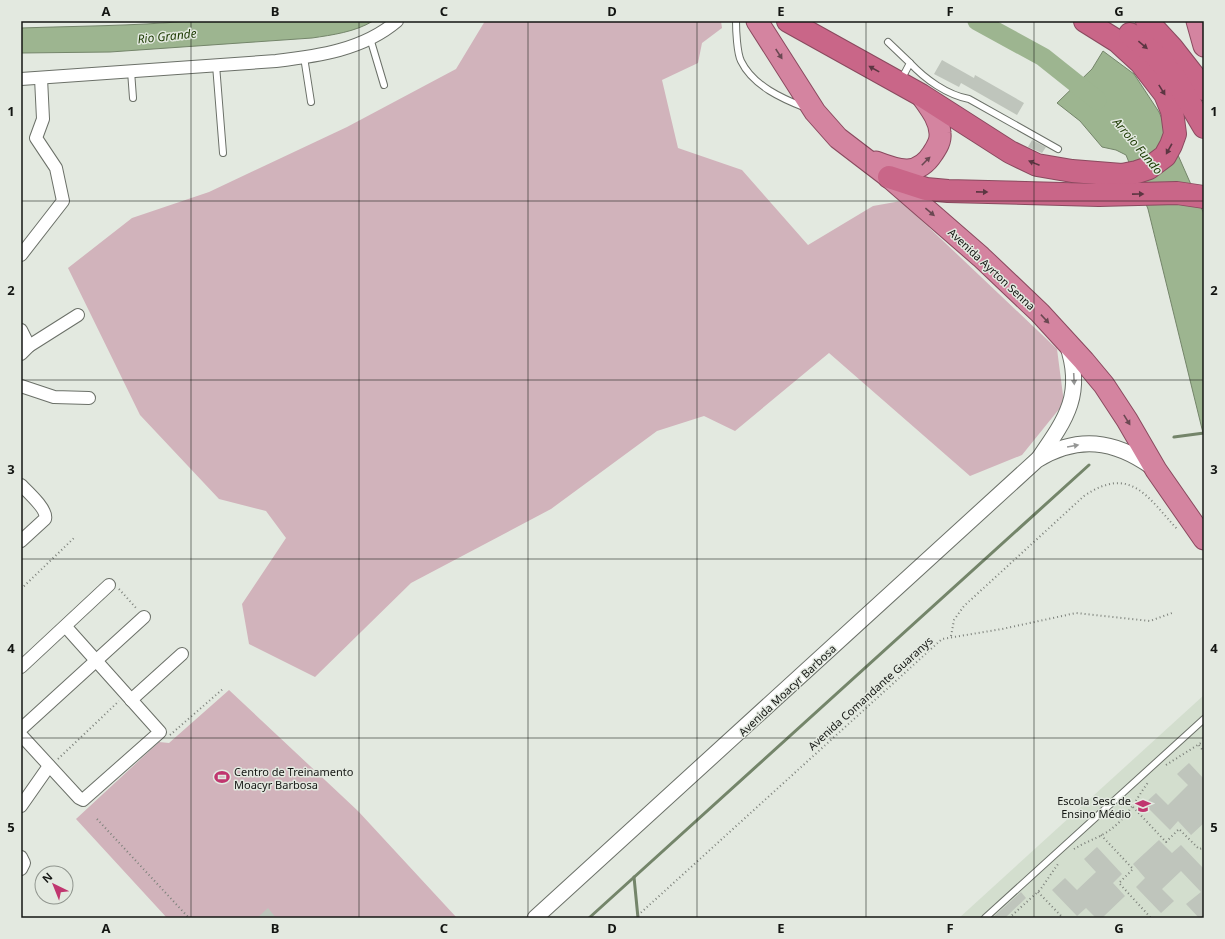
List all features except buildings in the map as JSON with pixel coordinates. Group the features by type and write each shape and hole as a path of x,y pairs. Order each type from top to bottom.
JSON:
{"highway":[{"name":"Avenida Ayrton Senna","path":"757,21 815,112 838,138 889,177 981,257 1066,341 1104,385 1127,420 1156,470 1204,539"},
{"path":"788,21 921,95 1010,152 1037,165 1072,171 1122,175 1149,168 1165,156 1175,134 1172,111 1165,94 1141,63 1117,41 1085,21"},
{"path":"1112,21 1155,55 1175,78 1204,127"},
{"path":"1146,21 1172,48 1204,89"},
{"path":"1157,21 1172,48"},
{"path":"864,158 895,169 908,170 918,169 932,155 939,144 941,134 934,114 921,95"},
{"path":"889,177 926,189 948,191 1099,195 1177,193 1204,197"}],"street":[{"path":"21,80 304,58 351,48 397,21"},
{"path":"21,255 26,243 63,201 56,168 36,138 43,119 41,78"},
{"path":"21,330 25,350 78,315"},
{"name":"Avenida Moacyr Barbosa","path":"1037,460 1060,425 1073,395 1075,379 1066,341"},
{"path":"21,386 54,397 89,398"},
{"name":"Avenida Moacyr Barbosa","path":"536,918 1037,460 1050,452 1063,447 1079,444 1096,444 1125,450 1156,470"},
{"path":"21,485 46,514 45,519 21,541"},
{"path":"21,667 66,627 109,585"},
{"path":"21,730 144,617"},
{"path":"21,735 79,798 84,800 160,732 66,627"},
{"path":"129,697 182,654"},
{"path":"21,806 49,766"},
{"path":"21,857 24,862 21,869"}],"lane":[{"path":"736,21 741,60 749,72 758,81 784,100 815,112"},
{"path":"370,38 384,85"},
{"path":"888,42 920,73 934,83 961,98 969,99 1058,149"},
{"path":"304,58 312,102"},
{"path":"899,83 910,63"},
{"path":"216,65 223,153"},
{"path":"131,71 133,98"},
{"path":"985,918 1204,719"},
{"path":"1198,724 1204,729"}],"path":[{"path":"950,636 954,620 964,606 1084,496 1100,486 1119,483 1135,486 1154,504 1182,535"},
{"path":"21,589 75,537"},
{"path":"109,585 115,586 144,617"},
{"name":"Avenida Comandante Guaranys","path":"635,918 940,640 950,636 1002,629 1076,613 1150,621 1172,613"},
{"path":"160,732 169,735 224,688"},
{"path":"49,766 129,697"},
{"path":"1162,768 1204,741"},
{"path":"1198,745 1204,752"},
{"path":"1072,850 1101,835 1118,823 1133,807 1142,790 1153,776"},
{"path":"1133,807 1166,842 1179,829 1199,849 1204,848"},
{"path":"97,819 189,918"},
{"path":"1101,835 1133,869 1119,883 1152,918"},
{"path":"1009,918 1038,892 1062,860"},
{"path":"1038,892 1063,918"}],"shaded area":[{"path":"485,21 721,21 722,28 702,43 698,63 662,80 678,148 742,170 808,245 873,206 901,201 1057,349 1064,403 1022,455 970,476 829,353 735,431 704,416 657,431 551,509 411,583 315,677 249,644 242,604 286,538 266,511 219,499 140,415 68,268 132,218 209,192 347,127 456,69"},
{"name":"Centro de Treinamento Moacyr Barbosa","path":"229,690 358,811 457,918 167,918 76,819 159,742 169,743"},
{"name":"Escola Sesc de Ensino Médio","path":"1204,695 1204,918 959,918"}],"water":[{"name":"Rio Grande","path":"189,21 373,21 359,28 312,38 110,52 21,53 21,28 126,25"},
{"path":"1103,51 1134,74 1159,112 1204,214 1204,437 1148,209 1126,155 1116,150 1102,147 1080,121 1057,103 1092,69"}],"waterway":[{"name":"Arroio Fundo","path":"977,21 1043,57 1097,100"},
{"path":"1174,437 1204,433"},
{"path":"589,918 1089,465"},
{"path":"634,877 638,918"}],"place":[{"name":"Centro de Treinamento Moacyr Barbosa","path":"222,777"},
{"name":"Escola Sesc de Ensino Médio","path":"1143,806"}]}
